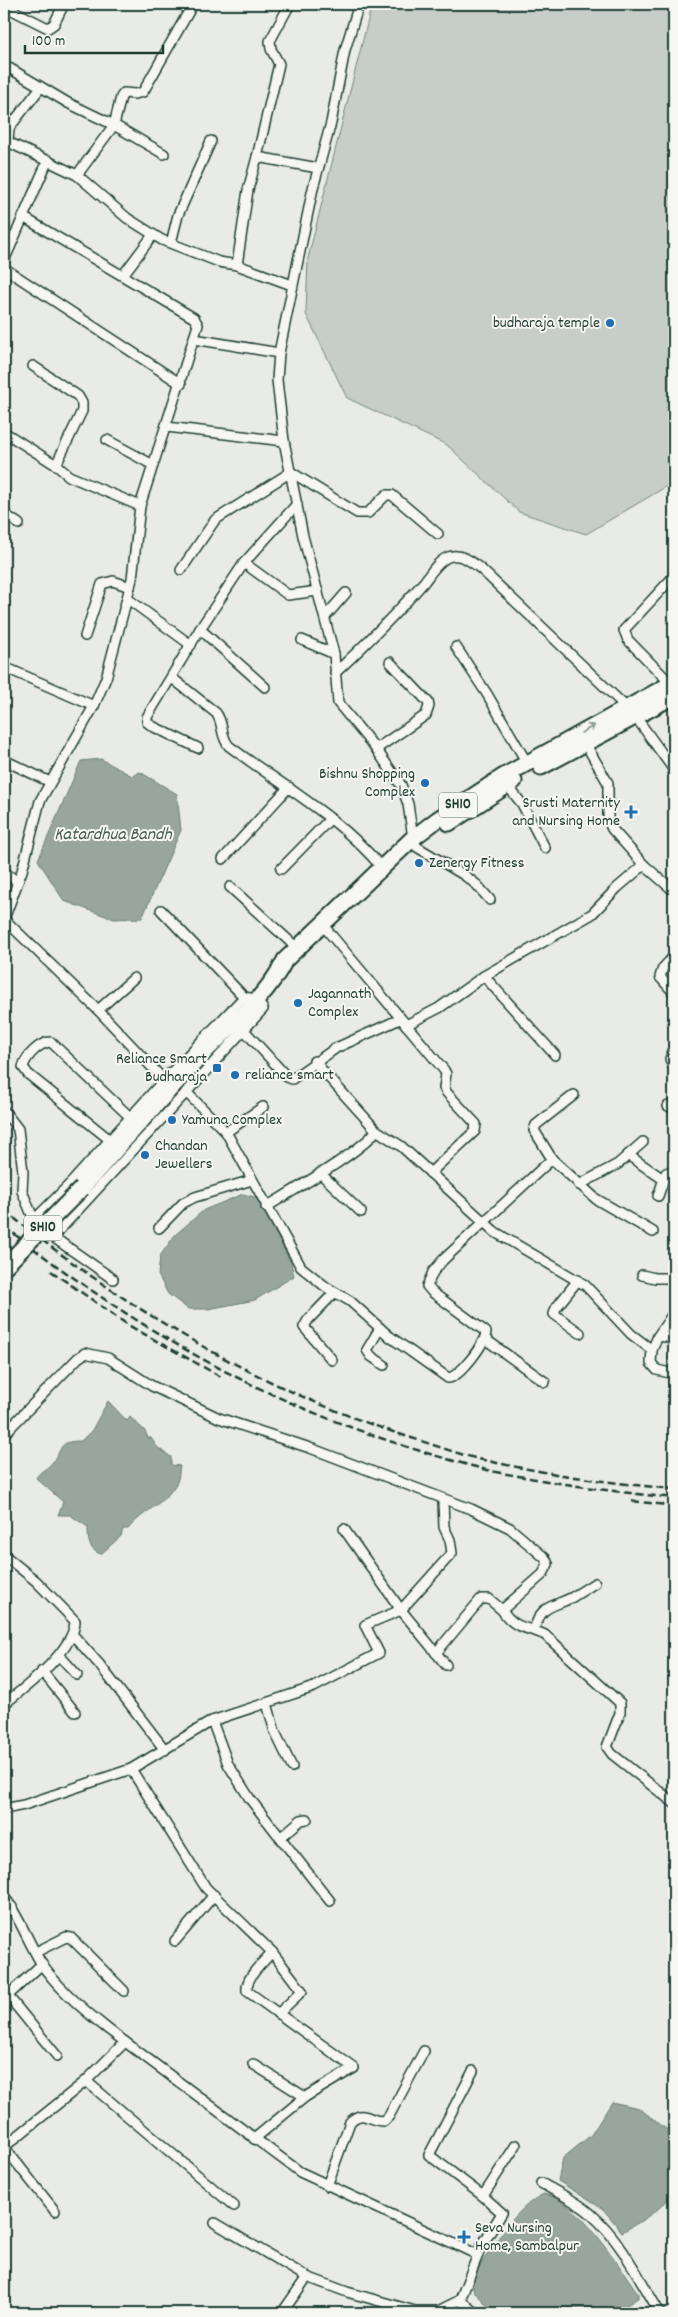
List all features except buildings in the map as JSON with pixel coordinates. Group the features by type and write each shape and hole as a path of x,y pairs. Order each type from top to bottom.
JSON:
{"main road":[{"name":"SH10","path":"278,974 285,960 382,868 471,796 527,763 673,687"},
{"name":"SH10","path":"4,1267 82,1188 248,1002 278,974 291,966 415,843 507,785 585,743 630,711"}],"street":[{"path":"4,6 48,28 54,24 64,4"},
{"path":"77,175 114,125 121,97 124,93 136,94 143,92 194,4"},
{"path":"237,265 248,190 279,64 271,49 270,41 290,4"},
{"path":"359,4 345,50 331,123 318,168 279,353 277,380 284,441 297,504 334,654 338,703 376,749 401,785 408,804 415,843 464,875 477,885 490,900"},
{"path":"4,65 164,154"},
{"path":"41,87 9,128 6,145 48,160 77,175 127,218 171,243 219,262 237,265 292,285"},
{"path":"171,243 178,215 211,141"},
{"path":"257,157 318,168"},
{"path":"4,261 48,160"},
{"path":"23,217 194,318 198,325 181,384 152,465 140,506 128,599 109,669 94,706 50,782 36,813 18,882 4,919 98,1010 164,1080"},
{"path":"123,275 153,234"},
{"path":"4,268 181,384"},
{"path":"194,339 279,353"},
{"path":"33,366 78,396 82,403 82,411 56,464"},
{"path":"167,427 284,441"},
{"path":"4,432 56,464 69,476 140,506"},
{"path":"107,440 152,465"},
{"path":"291,472 357,513 368,513 386,495 392,495 438,534"},
{"path":"180,570 216,520 291,472"},
{"path":"198,748 147,722 150,711 172,678 200,629 244,563 297,504"},
{"path":"4,514 19,524"},
{"path":"335,673 398,612 437,566 446,558 463,557 482,570 630,711 674,770"},
{"path":"244,563 288,594 318,591"},
{"path":"673,687 628,640 624,630 674,576"},
{"path":"85,636 102,584 113,582 130,587"},
{"path":"325,616 346,593"},
{"path":"128,599 191,645"},
{"path":"200,629 265,687"},
{"path":"302,640 334,654"},
{"path":"456,647 487,694 527,763"},
{"path":"376,749 426,715 429,706 390,662"},
{"path":"4,667 94,706"},
{"path":"172,678 216,713 221,722 222,735 229,746 289,786 357,840 382,868"},
{"path":"585,743 608,783 608,820 612,829 644,865 674,891"},
{"path":"4,760 50,782"},
{"path":"507,785 522,804 545,848"},
{"path":"223,859 289,786"},
{"path":"281,868 330,819"},
{"path":"244,1030 287,1077 292,1079 314,1061 336,1048 439,1008 484,976 592,914 622,883 644,865"},
{"path":"4,872 18,882"},
{"path":"230,887 297,948"},
{"path":"53,1237 263,1009 248,1002 161,910"},
{"path":"327,930 444,1070 446,1074 444,1088 446,1093 477,1127 430,1173"},
{"path":"674,956 663,968 660,976 674,993"},
{"path":"484,976 555,1055"},
{"path":"98,1010 134,978"},
{"path":"34,1220 164,1080 248,1002"},
{"path":"110,1140 28,1074 23,1067 24,1062 40,1044 51,1042 130,1117"},
{"path":"674,1049 670,1059 674,1068"},
{"path":"314,1061 376,1130 401,1146 485,1223 506,1239 578,1280 631,1334 652,1350"},
{"path":"186,1092 226,1132 300,1267 334,1292 350,1301 380,1328 448,1378 456,1375 485,1338 486,1332 432,1292 428,1286 428,1280 437,1266 552,1159"},
{"path":"574,1095 536,1125 534,1130 552,1159 579,1185 596,1199 653,1232"},
{"path":"226,1132 263,1107"},
{"path":"4,1111 18,1128 23,1172 22,1191 34,1220 53,1237 113,1279"},
{"path":"266,1207 337,1164 365,1142 376,1130"},
{"path":"579,1185 606,1172 643,1142"},
{"path":"628,1155 663,1179"},
{"path":"658,1196 666,1172 674,1170"},
{"path":"320,1173 360,1212"},
{"path":"159,1228 183,1203 195,1196 252,1180"},
{"path":"642,1275 655,1278 674,1278"},
{"path":"578,1280 556,1308 554,1314 580,1333"},
{"path":"332,1360 304,1327 305,1322 334,1292"},
{"path":"674,1312 658,1336 652,1350 653,1366 656,1370 674,1374"},
{"path":"380,1328 367,1350 368,1353 384,1365"},
{"path":"658,1336 674,1338"},
{"path":"485,1338 545,1382"},
{"path":"4,1434 78,1358 86,1353 108,1358 152,1386 219,1418 310,1448 443,1501 470,1509 510,1528 545,1558 548,1564 543,1574 502,1610"},
{"path":"4,1809 24,1805 131,1769 212,1721 314,1687 379,1653 365,1625 401,1610 452,1553 450,1540 444,1527 443,1501"},
{"path":"344,1529 401,1610 446,1665"},
{"path":"4,1555 36,1581 74,1619 73,1635 59,1655 4,1704"},
{"path":"534,1630 542,1611 595,1583"},
{"path":"436,1653 481,1599 488,1599 502,1610 511,1622 521,1628 534,1630 545,1636 620,1703 620,1713 607,1747 612,1754 674,1803"},
{"path":"73,1635 99,1664 164,1750"},
{"path":"59,1655 77,1675"},
{"path":"42,1671 75,1712"},
{"path":"266,1703 276,1732 292,1767"},
{"path":"212,1721 228,1764 250,1799 330,1901"},
{"path":"131,1769 206,1888 272,1952 302,1991 278,2014"},
{"path":"280,1838 301,1820 307,1819"},
{"path":"175,1941 214,1895"},
{"path":"4,1896 12,1907 42,1964 81,2007 125,2042 300,2172 327,2186 356,2196 478,2255"},
{"path":"4,1913 12,1907"},
{"path":"36,1952 66,1937 71,1938 124,1991"},
{"path":"256,2140 305,2097 354,2068 247,1991 246,1985 272,1952"},
{"path":"42,1964 6,1997 57,2056"},
{"path":"55,2211 4,2147 86,2081 125,2042"},
{"path":"327,2186 350,2122 356,2116 362,2115 384,2121 389,2116 424,2051"},
{"path":"253,2064 305,2097"},
{"path":"215,2223 307,2277 347,2292 415,2311 438,2311 460,2300 478,2255 502,2214 483,2196 429,2155 473,2072"},
{"path":"86,2081 234,2206"},
{"path":"483,2196 516,2145"},
{"path":"542,2183 579,2205 602,2225 636,2272 660,2313"},
{"path":"282,2313 307,2277"},
{"path":"460,2300 475,2313"}],"shaded area":[{"path":"372,4 674,4 674,482 586,534 519,512 447,445 347,398 306,314 308,258"}],"water":[{"name":"Katardhua Bandh","path":"101,759 132,776 140,772 177,794 181,830 142,918 114,919 64,901 38,860 81,761"},
{"path":"243,1194 258,1198 291,1263 294,1276 255,1300 208,1309 188,1309 168,1294 158,1275 160,1256 175,1235 204,1210"},
{"path":"108,1401 127,1421 130,1417 145,1431 148,1438 151,1438 157,1447 171,1457 171,1465 180,1466 177,1482 167,1496 128,1529 123,1529 121,1536 101,1554 91,1547 88,1527 70,1515 58,1515 63,1502 36,1478 55,1460 61,1447 73,1441 81,1441 92,1430"},
{"path":"612,2102 639,2108 674,2135 675,2179 674,2190 671,2196 651,2214 622,2232 603,2209 558,2181 563,2158 591,2135"},
{"path":"544,2194 557,2199 571,2208 597,2235 638,2293 638,2298 614,2313 494,2313 474,2291 471,2280 503,2232 523,2209 533,2200"}],"railway":[{"path":"4,1210 99,1282 149,1314 200,1345 306,1398 362,1421 475,1458 579,1478 674,1489"},
{"path":"4,1226 71,1276 176,1344 249,1383 333,1420 404,1446 488,1470 580,1486 674,1498"},
{"path":"51,1271 128,1325 223,1378"},
{"path":"632,1501 674,1506"}],"place":[{"name":"budharaja temple","path":"610,323"},
{"name":"Bishnu Shopping Complex","path":"425,783"},
{"name":"Srusti Maternity and Nursing Home","path":"631,812"},
{"name":"Zenergy Fitness","path":"419,863"},
{"name":"Jagannath Complex","path":"298,1003"},
{"name":"Reliance Smart Budharaja","path":"217,1068"},
{"name":"reliance smart","path":"235,1075"},
{"name":"Yamuna Complex","path":"172,1120"},
{"name":"Chandan Jewellers","path":"145,1155"},
{"name":"Seva Nursing Home, Sambalpur","path":"464,2237"}]}
